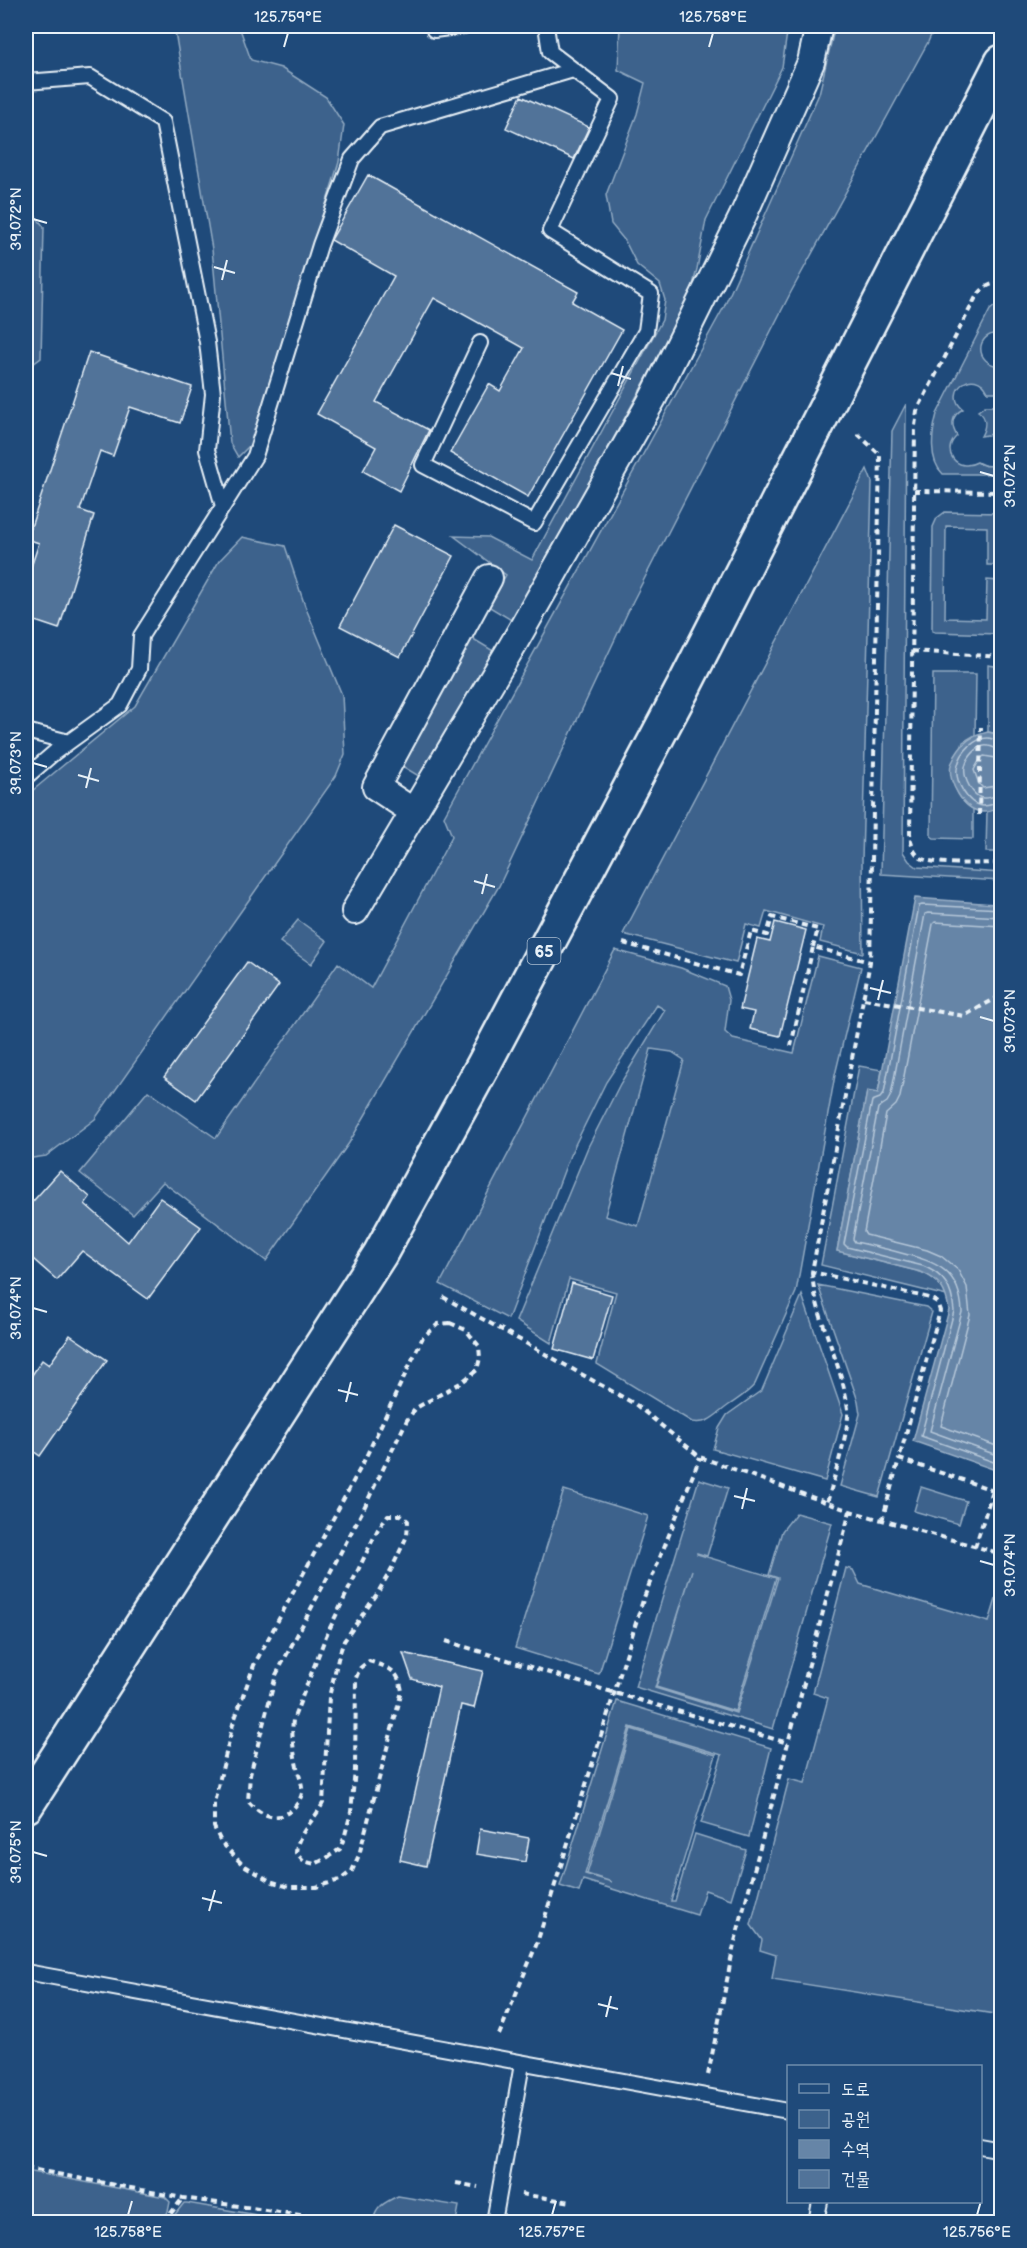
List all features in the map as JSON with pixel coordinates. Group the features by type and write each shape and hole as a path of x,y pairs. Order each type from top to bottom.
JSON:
{"main road":[{"name":"65","path":"26,1806 380,1254 483,1066 683,688 1002,62"}],"street":[{"path":"355,911 514,643 653,398 742,218 811,62 819,26"},
{"path":"414,812 376,787 489,578"}],"lane":[{"path":"435,30 464,26"},
{"path":"480,343 423,465 534,523 646,330 651,294 550,231 612,99 550,52 546,26"},
{"path":"26,777 120,705 139,669 141,636 255,456 320,245 352,159 380,126 573,70"},
{"path":"26,82 90,77 163,122 207,342 213,394 207,450 223,506"},
{"path":"26,731 69,742"},
{"path":"26,1972 787,2111"},
{"path":"494,2223 522,2064"},
{"path":"982,2146 1002,2150"},
{"path":"816,2223 820,2203"}],"path":[{"path":"1002,283 992,283 976,297 917,411 910,833 912,849 921,858 935,862 1002,863"},
{"path":"827,1503 848,1411 844,1390 813,1292 812,1272 870,962 880,455 858,434"},
{"path":"914,491 1002,492"},
{"path":"912,651 1002,657"},
{"path":"979,815 981,727"},
{"path":"623,943 739,975 751,931 767,935 772,917 818,929 791,1046"},
{"path":"813,947 870,962"},
{"path":"864,999 964,1016 1002,995"},
{"path":"812,1272 930,1298 937,1302 940,1311 882,1521"},
{"path":"443,1297 635,1404 700,1457 850,1511 1002,1554"},
{"path":"450,1323 466,1330 479,1346 480,1358 477,1370 462,1382 416,1408 407,1420 362,1512 276,1675 267,1707 250,1775 248,1801 256,1810 266,1815 280,1816 293,1809 302,1797 303,1785 298,1773 291,1734 293,1720 326,1636 378,1529 388,1515 401,1515 408,1521 406,1536 377,1594 344,1641 339,1655 329,1697 323,1803 296,1846 296,1853 303,1861 315,1864 326,1859 340,1849 345,1835 351,1812 355,1770 354,1692 360,1668 369,1662 391,1669 400,1678 402,1692 359,1855 352,1871 340,1880 316,1887 288,1887 270,1881 242,1864 221,1842 214,1827 214,1803 233,1724 254,1665 362,1465 423,1337 438,1324 450,1323"},
{"path":"490,2058 537,1943 643,1600 700,1457"},
{"path":"899,1459 1002,1493"},
{"path":"975,1547 993,1490"},
{"path":"704,2096 734,1945 850,1511"},
{"path":"447,1641 788,1743"},
{"path":"26,2168 183,2198 348,2223"},
{"path":"164,2223 183,2198"}],"green space":[{"path":"174,26 239,26 251,60 281,68 326,97 344,125 339,162 253,442 238,457 230,443 212,249"},
{"path":"620,26 788,26 782,67 706,220 689,301 513,621 488,606 506,575 454,536 488,537 532,560 662,320 665,300 660,284 637,265 625,241 611,224 606,195 637,114 645,83 618,70"},
{"path":"835,26 935,26 791,292 633,601 499,886 349,1143 266,1261 163,1182 133,1215 80,1173 148,1091 216,1138 338,963 371,988 452,836 444,816 724,307 819,94"},
{"path":"26,204 44,227 41,358 26,369"},
{"path":"1001,301 1001,333 992,334 986,338 981,349 986,360 1001,366 1001,392 988,392 982,384 975,381 962,384 956,396 957,403 963,409 956,414 953,421 953,428 957,436 950,448 953,459 963,465 977,462 990,466 1001,459 1001,474 943,474 935,461 932,446 937,414 990,310"},
{"path":"906,404 903,852 917,867 1001,873 1001,881 881,874 892,431"},
{"path":"985,406 1001,406 1001,441 993,434 981,436 985,422 978,411"},
{"path":"867,469 872,482 862,860 863,953 820,942 823,927 766,911 761,928 746,924 736,963 623,934"},
{"path":"945,512 1000,513 999,565 987,565 987,527 946,526 945,618 986,619 987,580 999,581 998,634 932,631 933,527 937,518"},
{"path":"242,537 285,546 305,606 342,695 345,754 336,776 95,1119 46,1156 26,1159 26,796 135,706 219,561"},
{"path":"470,637 495,652 422,778 397,763"},
{"path":"988,665 1001,667 1001,739 997,734 988,732"},
{"path":"933,674 976,674 975,735 963,742 952,781 963,801 973,809 973,839 931,836"},
{"path":"1001,807 1001,852 986,852 987,811"},
{"path":"298,920 327,941 311,964 280,942"},
{"path":"615,950 681,968 725,986 729,1000 725,1032 733,1039 794,1053 818,956 861,967 835,1075 796,1292 755,1384 743,1395 708,1420 692,1422 597,1364 616,1292 569,1279 551,1343 516,1321 588,1147 620,1084 665,1010 657,1005 606,1082 570,1155 508,1319 440,1284","holes":["651,1049 672,1052 684,1060 638,1226 605,1216"]},
{"path":"859,1066 882,1070 878,1093 867,1092 837,1251 921,1272 936,1281 947,1296 821,1265"},
{"path":"818,1285 926,1307 932,1312 879,1497 840,1486 860,1414 858,1401"},
{"path":"802,1295 843,1414 825,1481 713,1449 719,1428 727,1415 762,1390"},
{"path":"699,1479 728,1488 707,1556 697,1554 776,1578 735,1711 656,1687 692,1570 655,1688 736,1713 778,1578 769,1575 782,1531 796,1513 832,1523 773,1729 635,1687"},
{"path":"921,1487 966,1501 959,1524 914,1511"},
{"path":"564,1490 648,1516 599,1674 515,1648"},
{"path":"846,1568 853,1570 860,1584 989,1622 1001,1583 1001,2015 772,1979 776,1955 760,1950 762,1940 751,1925 789,1779 805,1783 828,1698 813,1693"},
{"path":"617,1701 771,1748 749,1837 701,1823 722,1755 630,1727 585,1874 612,1882 587,1874 631,1729 716,1755 671,1901 675,1901 695,1834 746,1850 731,1899 705,1890 697,1915 583,1880 579,1892 560,1886"},
{"path":"26,2171 165,2197 170,2202 168,2212 160,2222 26,2222"},
{"path":"398,2196 459,2206 456,2222 373,2222 381,2206"},
{"path":"184,2203 187,2203 297,2222 169,2222"}],"water":[{"path":"988,732 997,734 1001,739 1001,807 985,812 969,807 963,801 954,787 950,772 951,764 962,746 972,737"},
{"path":"915,898 1001,903 1001,1472 913,1441 949,1310 941,1286 933,1278 921,1272 837,1251 867,1091 878,1093"}],"building":[{"path":"521,96 589,127 574,159 506,128"},
{"path":"368,175 578,292 572,302 622,330 528,497 450,453 489,384 500,391 524,348 434,298 376,402 429,430 399,491 363,471 376,447 317,414 394,276 331,240"},
{"path":"89,352 192,387 180,423 130,407 113,456 100,451 80,510 94,515 59,629 26,618 26,582 39,543 27,539"},
{"path":"394,525 454,556 400,657 340,626"},
{"path":"775,922 806,930 780,1036 750,1029 754,1012 740,1009 757,939 770,942"},
{"path":"247,962 279,985 196,1100 164,1077"},
{"path":"60,1171 90,1197 85,1204 128,1242 160,1198 201,1227 148,1299 82,1251 57,1280 26,1253 26,1209"},
{"path":"572,1283 612,1295 593,1360 554,1349"},
{"path":"70,1335 107,1360 40,1456 26,1446 26,1384 42,1360 49,1365"},
{"path":"403,1653 483,1671 474,1708 461,1705 426,1866 400,1860 439,1687 412,1679"},
{"path":"480,1829 529,1838 525,1862 476,1854"}]}
